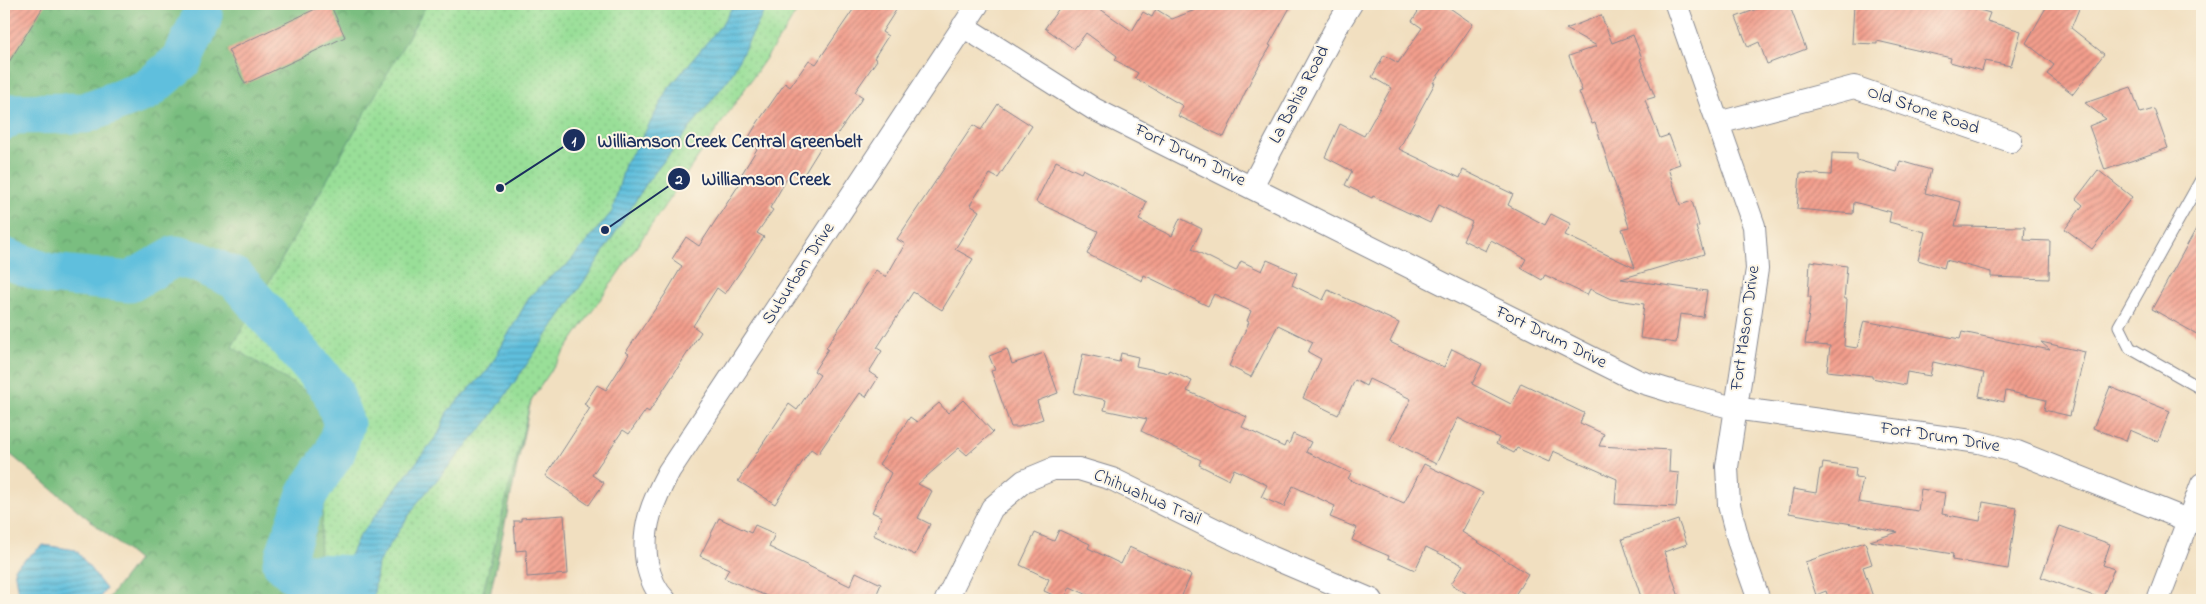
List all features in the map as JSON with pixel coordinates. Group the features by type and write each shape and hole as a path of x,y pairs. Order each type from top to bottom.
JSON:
{"street":[{"name":"Suburban Drive","path":"666,600 658,592 650,575 646,554 647,522 653,502 669,471 978,4"},
{"name":"La Bahia Road","path":"1252,186 1336,28 1351,4"},
{"name":"Fort Mason Drive","path":"1676,4 1754,226 1757,269 1753,305 1734,408 1727,467 1730,505 1739,543 1759,600"},
{"name":"Fort Drum Drive","path":"963,26 1094,108 1638,381 1734,408 1979,442 2017,452 2187,520"},
{"name":"Old Stone Road","path":"1718,123 1854,87 2011,141"},
{"name":"Chihuahua Trail","path":"946,600 992,508 1024,481 1053,469 1079,469 1112,479 1271,557 1372,600"},
{"path":"2158,600 2202,484"}],"lane":[{"path":"2202,178 2119,326 2130,348 2202,389"}],"green space":[{"path":"4,4 789,4 531,400 489,600 107,600 138,560 4,449"},
{"path":"427,4 801,4 786,29 531,400 481,600 281,600 319,560 323,510 342,454 363,426 232,347"}],"water":[{"path":"734,4 768,4 730,77 648,181 591,271 487,422 417,503 378,563 373,600 341,600 348,560 358,538 439,433 447,412 488,370 530,296 550,277 566,266 612,212 626,161 637,147 669,88 723,23"},
{"path":"43,545 76,550 106,589 98,600 19,600 14,568"}],"building":[{"path":"4,4 45,4 4,70"},
{"path":"326,4 330,4 345,37 245,84 228,50"},
{"path":"857,4 900,4 882,32 888,36 874,58 877,60 855,92 863,97 829,146 824,142 803,176 792,170 770,208 773,210 757,233 764,237 725,294 717,288 693,326 701,332 649,412 646,410 629,434 623,430 592,475 604,483 589,505 546,476 590,408 584,404 597,385 606,390 629,354 626,352 682,266 672,259 686,237 699,246 744,177 741,175 757,149 746,142 758,122 785,83 790,87 809,60 816,64"},
{"path":"1062,4 1093,4 1132,31 1143,12 1152,17 1156,9 1172,19 1195,10 1196,4 1292,4 1252,78 1224,137 1178,116 1183,106 1135,78 1138,73 1115,60 1117,56 1086,33 1074,49 1045,28"},
{"path":"1423,4 1444,4 1473,24 1433,83 1435,83 1399,149 1460,178 1463,170 1513,194 1508,205 1545,225 1551,214 1571,224 1565,235 1635,268 1622,229 1629,227 1595,123 1592,124 1579,92 1582,91 1569,56 1597,46 1566,29 1601,15 1612,43 1633,35 1655,97 1645,100 1660,138 1669,135 1680,164 1668,168 1680,205 1692,201 1699,226 1696,227 1704,254 1621,279 1707,291 1703,317 1680,314 1676,343 1640,338 1644,304 1611,299 1590,289 1587,295 1545,275 1542,280 1521,268 1526,259 1491,240 1486,251 1463,240 1472,222 1438,205 1430,223 1345,185 1352,171 1325,157 1340,124 1364,136 1391,88 1372,77 1384,55 1398,63 1422,28 1412,21"},
{"path":"1770,4 1789,4 1806,49 1767,64 1759,42 1748,47 1736,17"},
{"path":"1854,4 1958,4 1990,13 1987,21 2021,31 2011,66 1985,61 1982,71 1950,62 1951,58 1877,41 1877,44 1852,43"},
{"path":"2048,4 2081,4 2071,28 2104,54 2073,94 2047,74 2054,65 2026,43"},
{"path":"2131,87 2140,113 2154,109 2168,148 2105,170 2089,126 2106,119 2085,103"},
{"path":"998,104 1032,126 998,178 990,174 970,205 979,211 955,249 973,259 942,310 913,292 877,348 882,351 869,372 878,378 866,397 860,393 818,454 811,449 775,504 738,481 789,404 797,410 820,375 814,371 828,349 826,348 876,270 886,277 905,244 897,239 973,125 981,130"},
{"path":"1832,153 1857,154 1857,160 1897,172 1900,161 1931,170 1925,193 1961,202 1955,226 2025,227 2024,240 2050,241 2049,279 1991,277 1991,272 1946,260 1944,268 1918,260 1925,232 1889,222 1891,212 1854,202 1853,214 1797,209 1800,173 1831,175"},
{"path":"1056,161 1081,173 1083,169 1147,202 1139,220 1172,236 1180,218 1202,229 1192,249 1236,271 1241,261 1262,271 1267,260 1297,273 1292,285 1323,300 1328,290 1399,323 1390,342 1423,358 1444,367 1452,349 1482,364 1472,384 1511,404 1521,383 1584,413 1580,423 1604,434 1599,446 1670,450 1669,472 1679,473 1676,507 1615,504 1617,479 1553,451 1549,462 1517,448 1514,453 1496,444 1499,438 1458,418 1436,464 1390,440 1411,399 1369,379 1366,386 1355,380 1338,415 1303,398 1321,359 1308,352 1313,342 1278,325 1251,377 1229,366 1249,322 1247,321 1251,311 1214,294 1208,306 1144,275 1142,281 1087,254 1098,231 1036,202"},
{"path":"2098,170 2132,197 2092,249 2065,229 2083,205 2076,199"},
{"path":"2202,218 2202,337 2152,309"},
{"path":"1810,261 1847,266 1844,299 1847,299 1844,346 1857,348 1864,321 1960,339 1962,332 2050,350 2041,342 2085,352 2070,416 2044,410 2046,400 2006,391 2004,402 1979,396 1984,373 1933,362 1930,376 1907,372 1905,385 1872,378 1872,376 1827,371 1830,346 1805,344 1811,297 1808,297"},
{"path":"1007,349 1012,364 1044,353 1058,393 1037,401 1043,419 1019,427 1011,427 991,371 995,370 989,356"},
{"path":"1121,353 1138,357 1136,366 1169,373 1170,371 1192,381 1187,391 1247,417 1242,427 1284,447 1286,442 1289,444 1293,434 1311,442 1306,452 1351,473 1348,479 1404,503 1424,464 1483,493 1462,532 1528,574 1512,600 1496,600 1484,593 1480,600 1477,600 1451,584 1463,565 1426,547 1415,570 1352,540 1357,528 1330,517 1335,506 1293,486 1284,507 1261,497 1267,485 1234,469 1229,480 1199,465 1201,460 1141,431 1147,419 1104,410 1106,400 1074,393 1083,354 1119,362"},
{"path":"2110,387 2170,411 2158,442 2130,430 2126,441 2093,428"},
{"path":"963,400 993,432 967,455 959,448 918,484 932,491 918,518 930,524 915,555 873,535 882,517 872,512 891,473 879,464 910,417 917,422 939,403 948,413"},
{"path":"1823,463 1856,468 1855,477 1863,478 1858,502 1918,511 1921,489 1945,493 1942,514 1980,521 1983,502 2017,508 2008,569 1952,560 1953,554 1870,541 1898,532 1789,513 1793,489 1816,493 1820,469 1822,469"},
{"path":"564,515 568,574 527,577 526,550 516,551 514,521 521,521 521,518"},
{"path":"719,518 751,533 755,525 775,534 769,547 850,586 856,572 881,584 875,598 879,600 776,600 724,578 729,569 700,556"},
{"path":"1678,520 1687,544 1664,552 1680,600 1642,600 1622,539"},
{"path":"2060,526 2110,544 2103,565 2114,569 2102,599 2041,577"},
{"path":"1059,530 1090,544 1088,548 1121,564 1129,547 1191,575 1180,600 1099,600 1070,587 1064,600 1044,591 1049,579 1020,565 1035,533 1054,541"},
{"path":"1865,542 1872,564 1863,567 1874,600 1829,600 1826,591 1816,595 1805,562"}],"waterway":[{"path":"4,120 9,114 85,113 147,90 182,60 202,17 202,4"},
{"path":"4,258 49,274 130,282 175,256 199,262 236,279 332,390 344,424 335,452 307,494 283,563 294,573 351,576"}],"place":[{"name":"Williamson Creek Central Greenbelt","path":"500,188"},
{"name":"Williamson Creek","path":"605,230"}]}
